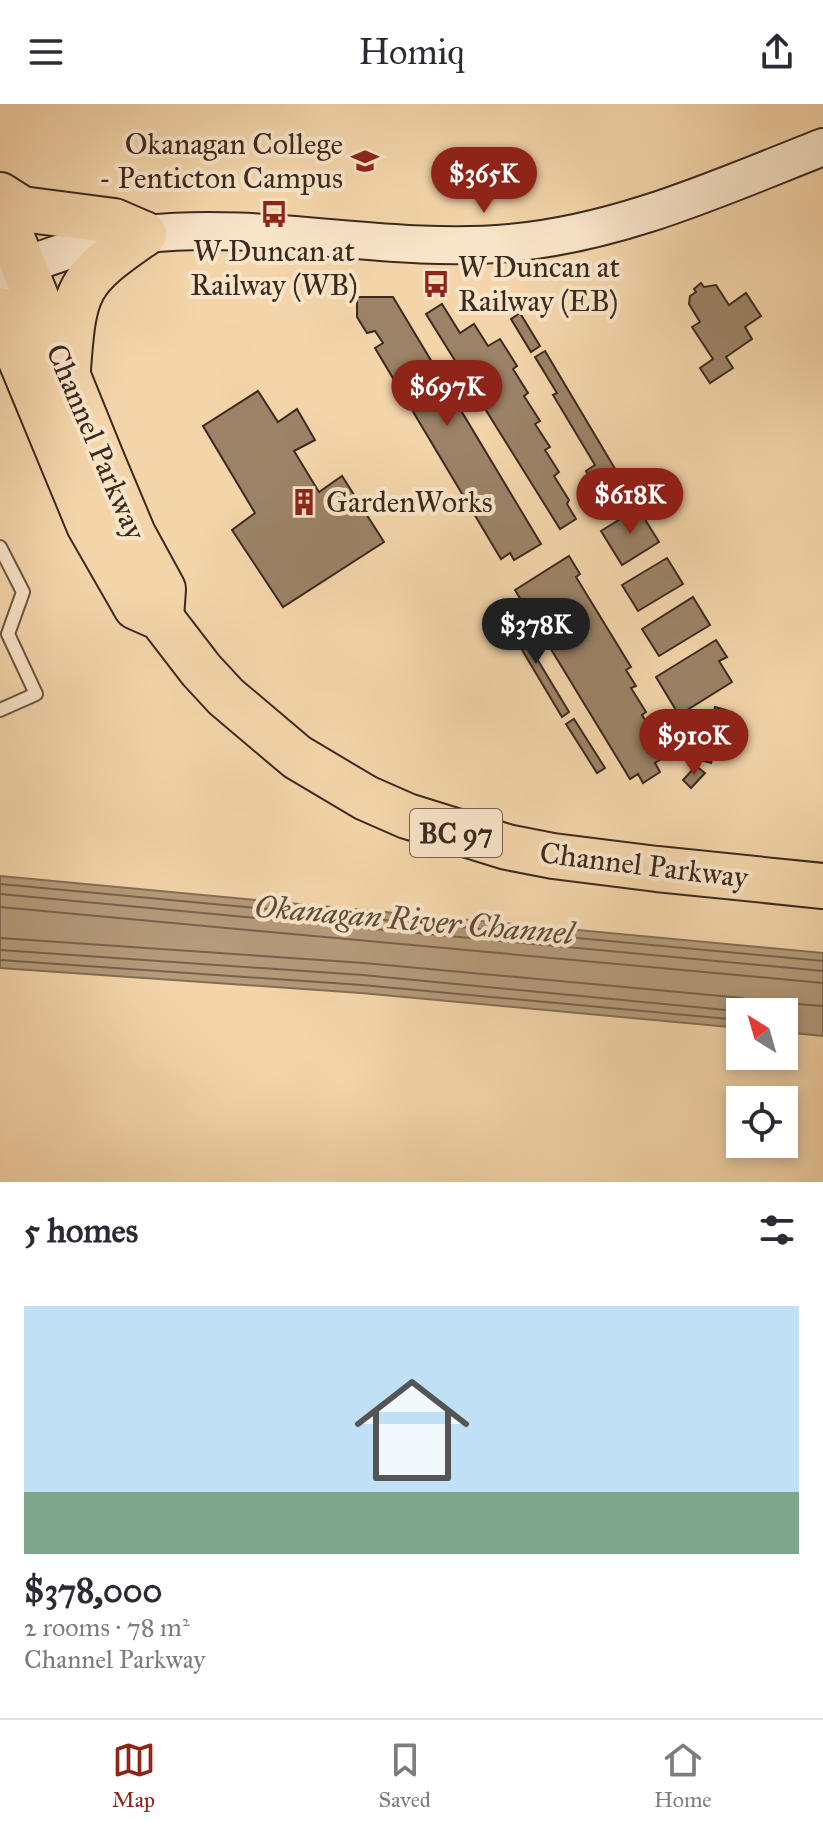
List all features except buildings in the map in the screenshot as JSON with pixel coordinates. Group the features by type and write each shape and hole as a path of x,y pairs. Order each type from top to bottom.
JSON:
{"highway":[{"path":"0,195 22,209 114,221 144,234"},
{"name":"Channel Parkway","path":"0,208 11,271 67,375 133,534 163,589 161,618"},
{"path":"67,375 78,295 88,278 107,260 144,234"},
{"name":"Channel Parkway","path":"0,310 11,358 109,563 136,607 161,618 201,670 263,730 330,778 407,816 494,843 553,856 823,886"}],"street":[{"path":"11,271 89,244 144,234 202,231 480,245 559,238 643,217 823,147"}],"lane":[{"path":"0,547 23,592 8,634 36,694 0,710"}],"water":[{"name":"Okanagan River Channel","path":"0,876 823,953 823,1036 798,1033 798,998 726,998 726,1027 361,993 0,968"}],"place":[{"name":"Okanagan College - Penticton Campus","path":"365,161"},
{"name":"W Duncan at Railway (WB)","path":"274,214"},
{"name":"W Duncan at Railway (EB)","path":"436,284"},
{"name":"GardenWorks","path":"304,502"}]}
